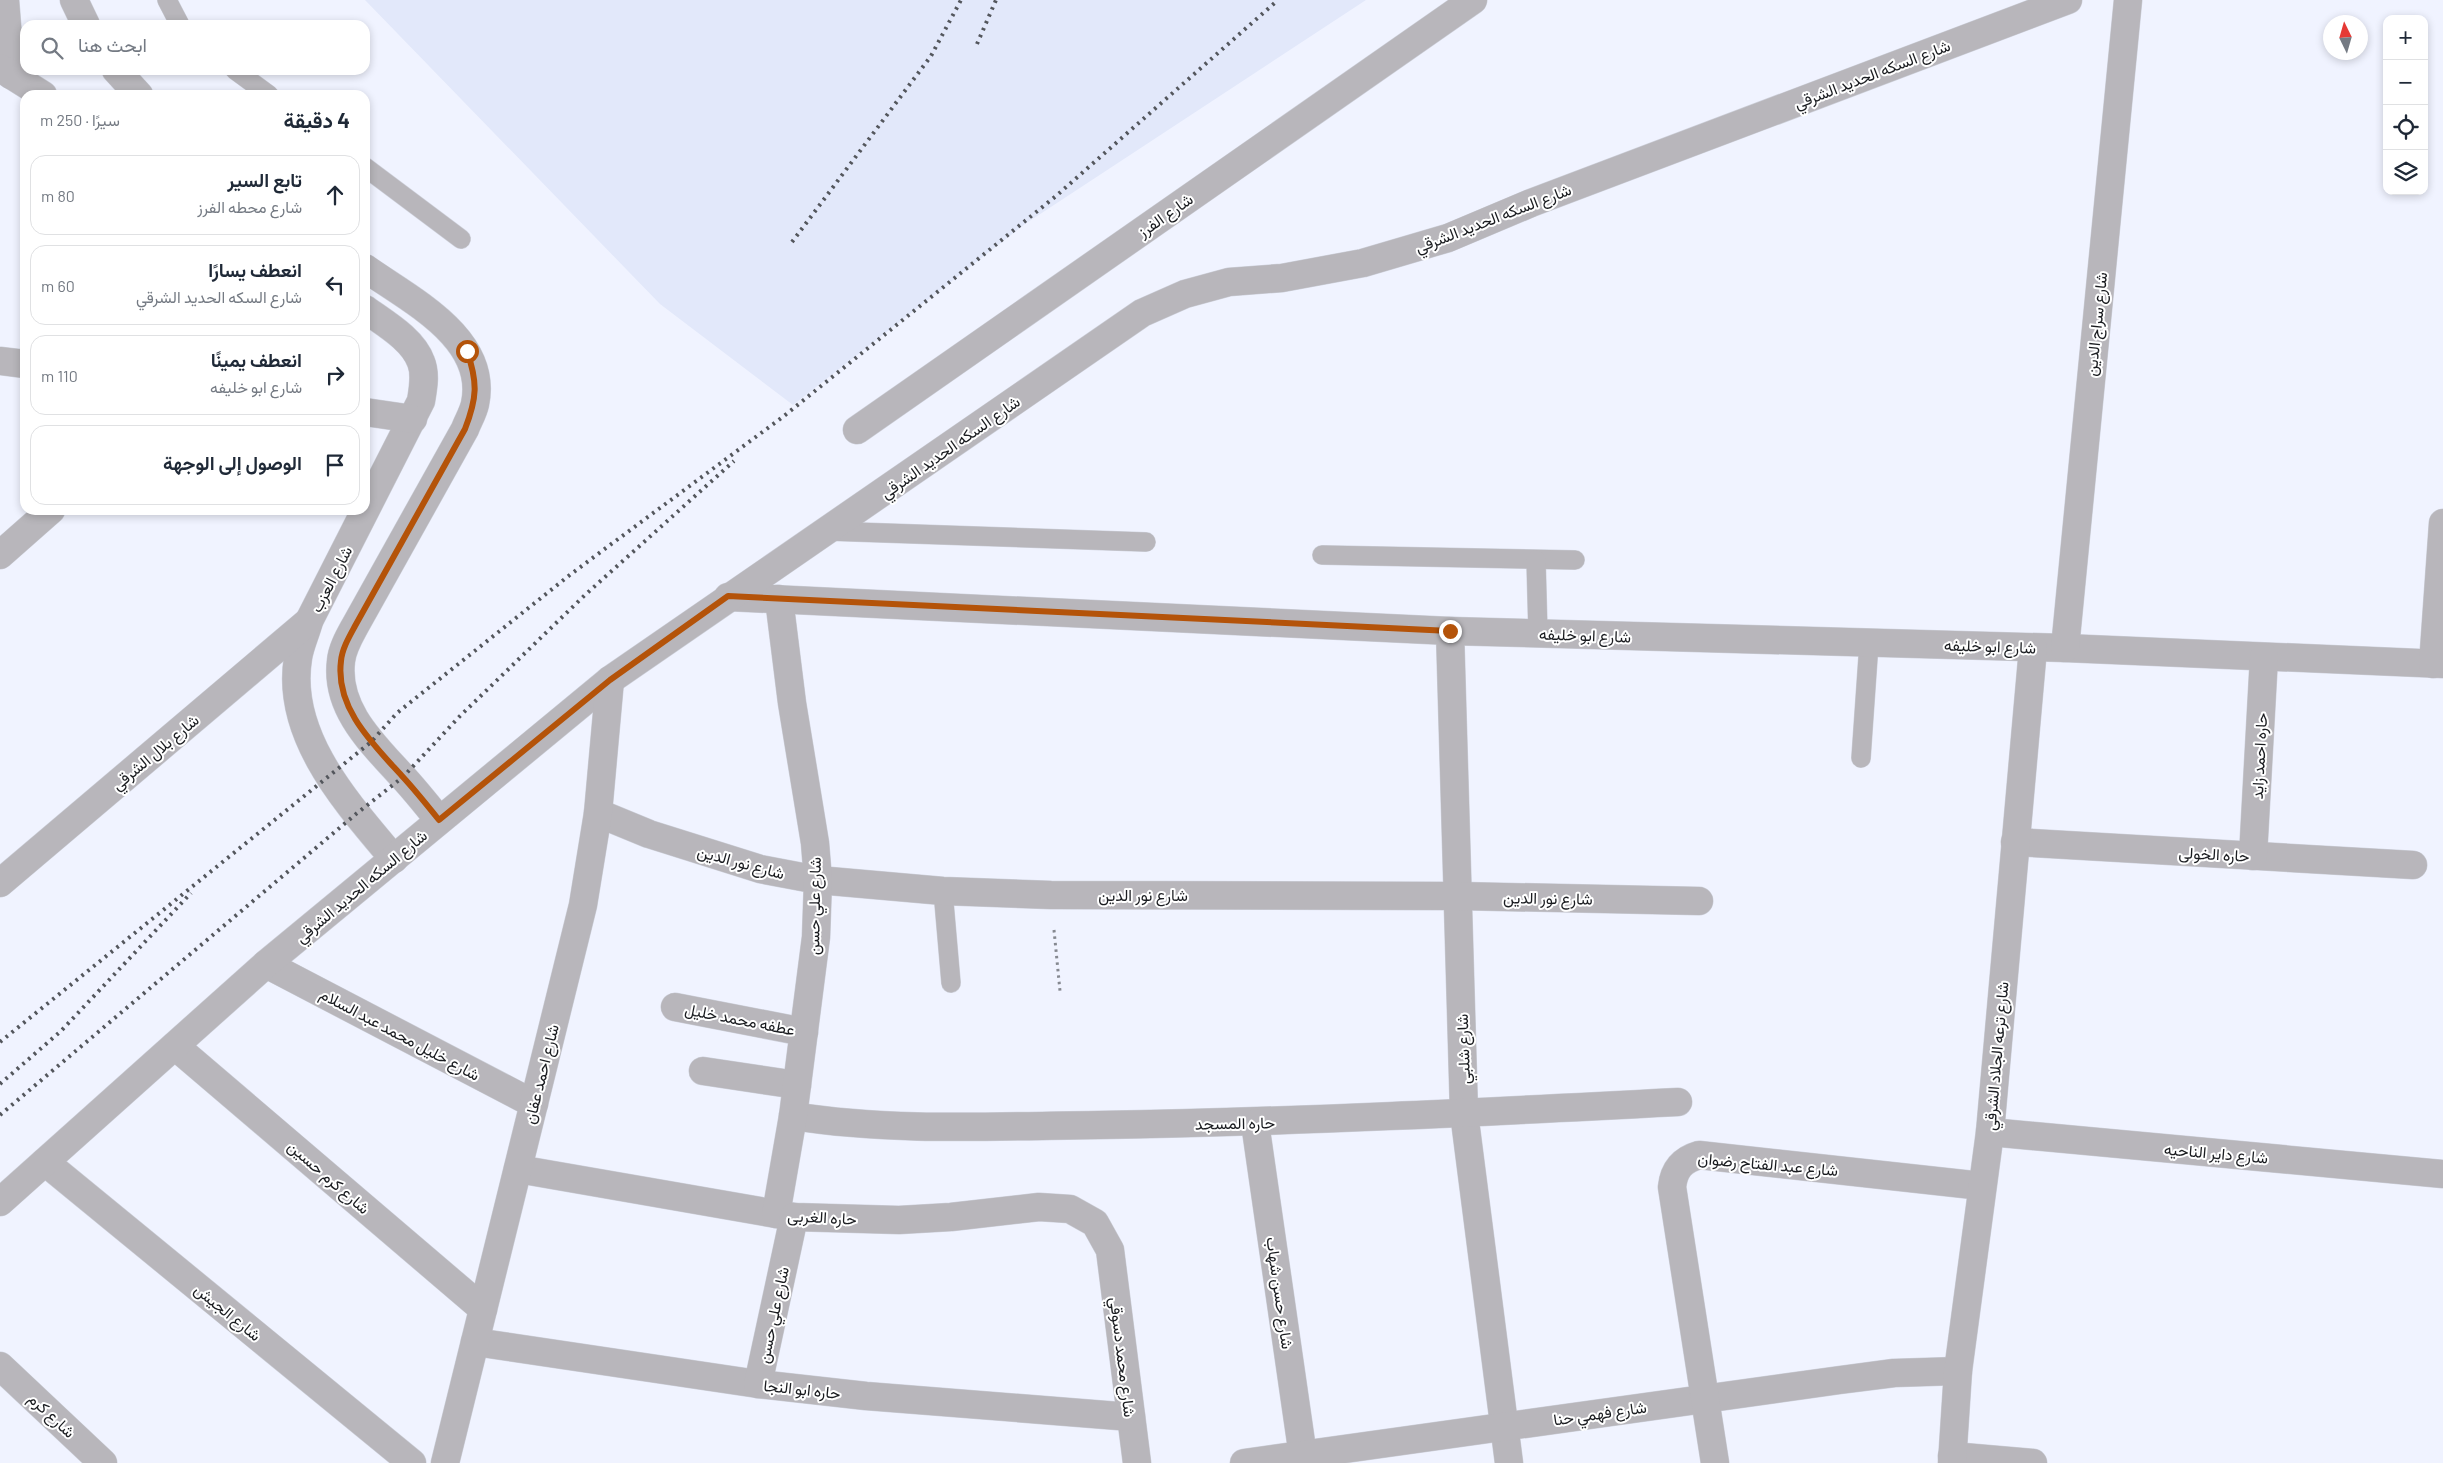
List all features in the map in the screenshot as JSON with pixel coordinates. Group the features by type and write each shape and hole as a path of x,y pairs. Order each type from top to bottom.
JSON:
{"street":[{"path":"5,0 6,71 35,90"},
{"path":"74,0 84,20"},
{"name":"شارع الفرز","path":"857,430 1472,0"},
{"name":"شارع السكه الحديد الشرقي","path":"0,1202 266,964 610,680 728,596 826,531 1142,313 1185,294 1229,282 1282,278 1362,263 1448,238 1531,203 2068,0"},
{"name":"شارع سراج الدين","path":"2065,648 2128,0"},
{"path":"370,272 451,330 467,351 476,376 475,404 465,429 346,642 341,661 340,680 346,704 352,716 371,742 439,820"},
{"name":"شارع العزب","path":"370,313 398,333 421,362 424,382 421,401 413,419 370,503"},
{"path":"0,361 20,363"},
{"path":"370,413 413,419"},
{"path":"0,555 45,515"},
{"name":"شارع العزب","path":"364,515 309,621 298,658 298,689 308,736 340,794 394,859"},
{"path":"2438,664 2443,523"},
{"name":"شارع ابو خليفه","path":"728,596 1450,631 2065,648 2438,664"},
{"name":"شارع علي حسن","path":"758,1384 785,1215 792,1116 816,937 818,880 815,843 792,704 779,599"},
{"name":"شارع بلال الشرقي","path":"0,883 309,621"},
{"name":"شارع شلبي","path":"1450,631 1464,1112 1509,1463"},
{"name":"شارع ترعه الجلاد الشرقي","path":"1952,1460 1958,1371 1990,1132 2033,648"},
{"name":"حاره احمد زايد","path":"2253,856 2264,657"},
{"name":"شارع احمد عفان","path":"445,1463 583,905 598,813 610,680"},
{"name":"شارع نور الدين","path":"598,813 649,834 704,853 760,869 818,880 944,891 1051,895 1459,896 1699,901"},
{"name":"حاره الخولى","path":"2015,842 2413,865"},
{"name":"شارع خليل محمد عبد السلام","path":"266,964 534,1104"},
{"name":"عطفه محمد خليل","path":"675,1007 804,1032"},
{"name":"شارع كرم حسين","path":"175,1046 483,1309"},
{"path":"703,1071 797,1085"},
{"name":"حاره المسجد","path":"792,1116 836,1123 900,1127 1255,1123 1678,1102"},
{"name":"شارع حسن شهاب","path":"1255,1123 1304,1459"},
{"name":"شارع داير الناحيه","path":"1990,1132 2443,1174"},
{"name":"شارع عبد الفتاح رضوان","path":"1715,1463 1672,1187 1673,1175 1679,1165 1688,1158 1700,1155 1982,1186"},
{"name":"شارع الجيش","path":"45,1162 412,1463"},
{"name":"حاره الغربى","path":"518,1169 785,1215 899,1220 951,1217 1040,1207 1070,1209 1095,1223 1110,1250"},
{"name":"شارع محمد دسوقي","path":"1110,1250 1137,1463"},
{"name":"حاره ابو النجا","path":"475,1342 758,1384 866,1396 1131,1417"},
{"name":"شارع كرم","path":"0,1366 103,1463"},
{"name":"شارع فهمي حنا","path":"1244,1463 1304,1459 1503,1426 1894,1373 1958,1371"},
{"path":"1952,1460 2033,1463"}],"lane":[{"path":"167,0 177,20"},
{"path":"243,75 262,90"},
{"path":"370,171 461,238"},
{"path":"826,531 1146,542"},
{"path":"1322,555 1575,560"},
{"path":"1536,560 1538,634"},
{"path":"1861,758 1868,643"},
{"path":"944,891 951,983"}],"path":[{"path":"1051,895 1060,991"}],"shaded area":[{"path":"365,0 1366,0 1025,224 793,405 660,304"}],"railway":[{"path":"792,242 931,56 961,0"},
{"path":"977,44 996,0"},
{"path":"0,1042 371,742 397,713 571,574 784,416 1056,196 1278,0"},
{"path":"0,1115 356,814 403,777 460,716 585,595 734,461"},
{"path":"0,1084 61,1031 191,893"}],"route":[{"path":"467,351 476,376 475,404 465,429 346,642 341,661 340,680 346,704 352,716 371,742 439,820 610,680 728,596 1450,631"}]}
